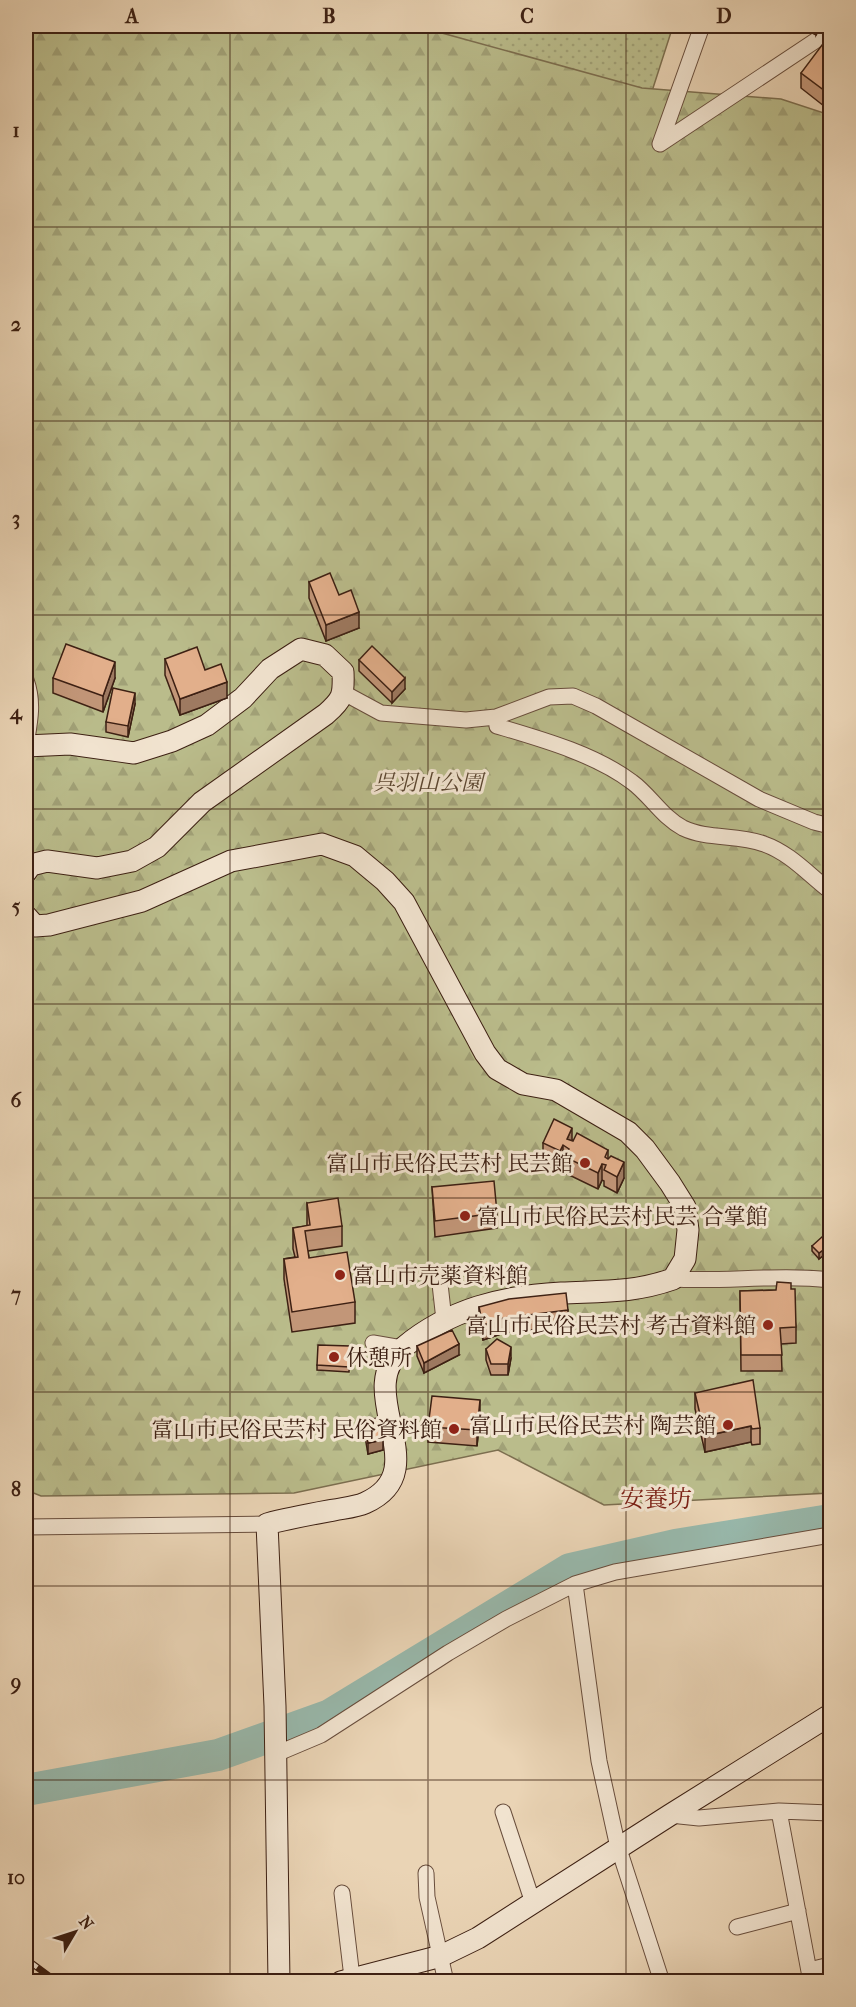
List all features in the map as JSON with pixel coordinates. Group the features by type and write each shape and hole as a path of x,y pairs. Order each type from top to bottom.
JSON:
{"street":[{"path":"702,26 660,144 831,31"},
{"path":"26,680 30,692 32,714 26,745 70,744 135,753 172,741 207,725 243,698 270,669 301,649 325,655 343,672 344,693 340,701 326,714 202,802 157,847 132,861 97,868 47,861 31,865 26,872"},
{"path":"344,693 381,713 466,720 496,717 549,697 573,696 596,706 759,799 814,822 831,826"},
{"path":"496,717 497,726 610,766 634,783 659,810 681,827 701,834 736,837 762,843 784,852 831,891"},
{"path":"26,916 35,926 49,925 142,901 231,861 322,844 355,856 385,880 404,902 485,1053 497,1069 522,1084 556,1090 628,1132 645,1149 685,1207 688,1230 685,1259 673,1279"},
{"path":"26,1527 267,1524 364,1504 383,1492 392,1481 397,1454 385,1397 385,1381 391,1362 402,1348 444,1320 476,1306 510,1297 620,1292 653,1286 673,1279 702,1281 812,1278 831,1280"},
{"path":"440,1284 444,1320"},
{"path":"373,1343 402,1348"},
{"path":"267,1524 275,1706 279,1982"},
{"path":"276,1754 321,1735 448,1653 506,1619 575,1584 615,1572 831,1535"},
{"path":"575,1584 599,1761 618,1848 662,1982"},
{"path":"342,1893 346,1980 441,1956 478,1938 831,1715"},
{"path":"670,1815 699,1818 779,1811 831,1813"},
{"path":"779,1811 810,1976 831,1965"},
{"path":"503,1812 533,1903"},
{"path":"426,1873 427,1897 446,1982"},
{"path":"737,1927 798,1911"}],"green space":[{"name":"呉羽山公園","path":"26,26 436,26 442,33 642,88 781,99 830,115 830,1493 604,1505 498,1450 294,1493 41,1496 26,1490"},
{"path":"415,26 673,26 644,116"}],"building":[{"path":"825,41 831,46 831,92 829,94 801,73"},
{"path":"330,573 339,595 351,590 359,612 326,625 309,582"},
{"path":"66,644 115,662 103,696 53,678"},
{"path":"372,646 405,678 392,692 359,660"},
{"path":"197,647 205,670 221,664 227,682 180,699 165,659"},
{"path":"113,688 135,693 128,726 106,722"},
{"path":"554,1119 572,1128 567,1139 573,1141 577,1133 608,1150 605,1157 608,1159 611,1156 624,1162 617,1177 604,1170 606,1165 602,1164 598,1173 565,1157 569,1149 563,1145 560,1151 543,1143"},
{"path":"494,1181 497,1213 435,1221 432,1187"},
{"path":"338,1198 342,1226 305,1231 309,1258 347,1252 355,1302 292,1312 284,1259 298,1257 293,1228 310,1225 307,1203"},
{"path":"823,1236 830,1245 819,1253 812,1246"},
{"name":"富山市民俗民芸村 考古資料館","path":"777,1282 791,1283 791,1289 795,1289 796,1327 780,1328 782,1355 741,1355 740,1291 776,1290"},
{"path":"566,1293 568,1310 504,1318 483,1325 479,1307 509,1299"},
{"path":"452,1330 459,1344 424,1363 417,1346"},
{"path":"497,1339 511,1347 508,1364 491,1364 486,1349"},
{"name":"休憩所","path":"318,1345 350,1346 349,1367 317,1365"},
{"name":"富山市民俗民芸村 陶芸館","path":"753,1380 760,1428 752,1429 751,1426 705,1436 695,1393"},
{"path":"432,1396 480,1400 477,1430 428,1427"},
{"path":"378,1418 383,1440 368,1443 364,1420"}],"waterway":[{"path":"26,1790 218,1755 330,1715 570,1569 675,1545 830,1520"}],"railway":[{"path":"26,1959 57,1982"}],"place":[{"name":"富山市民俗民芸村 民芸館","path":"585,1163"},
{"name":"富山市民俗民芸村民芸 合掌館","path":"465,1216"},
{"name":"富山市売薬資料館","path":"340,1275"},
{"name":"富山市民俗民芸村 考古資料館","path":"768,1325"},
{"name":"休憩所","path":"334,1357"},
{"name":"富山市民俗民芸村 陶芸館","path":"728,1425"},
{"name":"富山市民俗民芸村 民俗資料館","path":"454,1429"}],"district":[{"name":"安養坊","path":"656,1499"}]}
